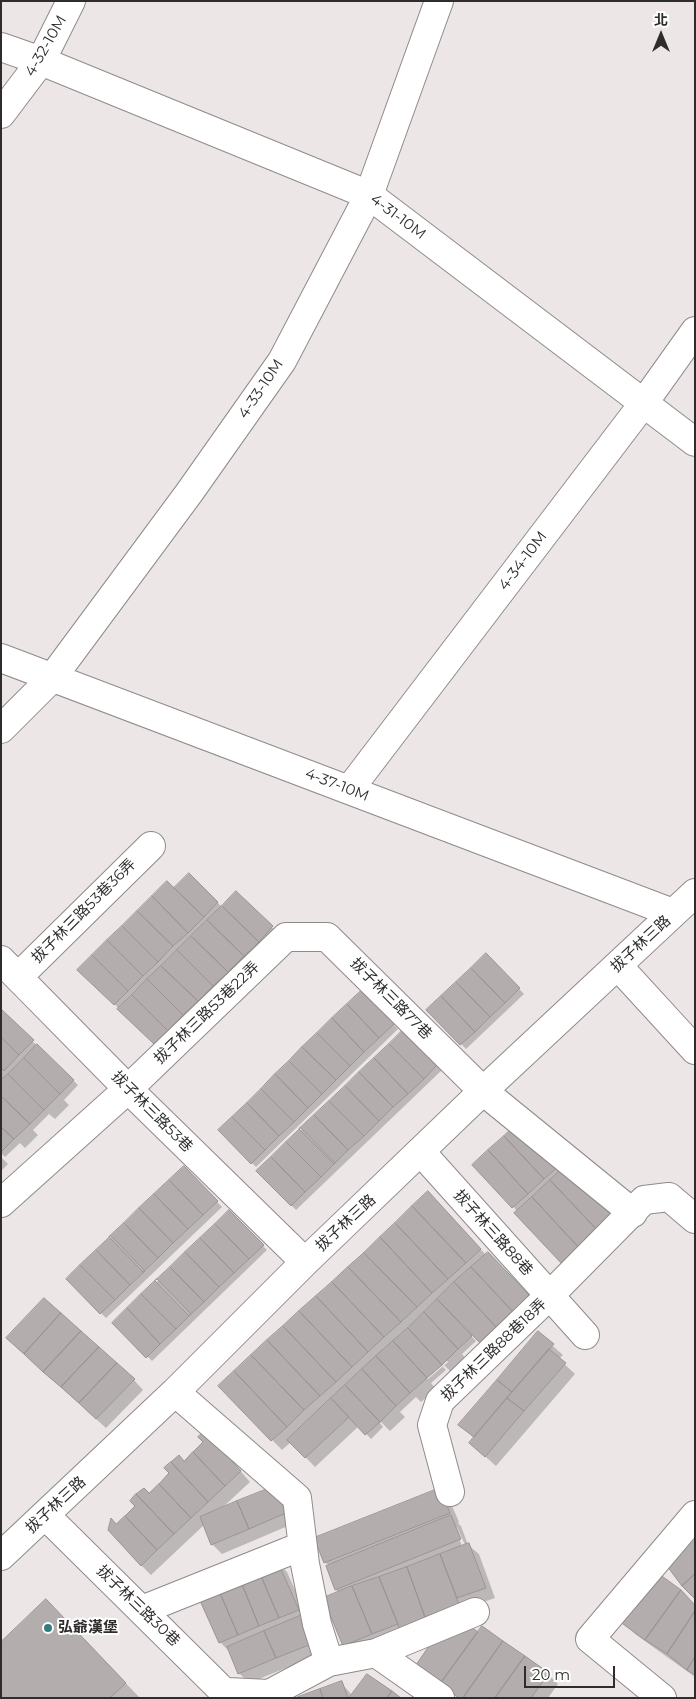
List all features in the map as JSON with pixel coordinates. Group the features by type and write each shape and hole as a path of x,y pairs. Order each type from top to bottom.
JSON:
{"street":[{"name":"4-32-10M","path":"1,114 41,61 71,1"},
{"name":"4-33-10M","path":"1,729 52,678 189,493 282,361 369,194 440,1"},
{"name":"4-31-10M","path":"1,47 41,61 369,194 695,442"},
{"name":"4-34-10M","path":"349,790 643,404 695,331"},
{"name":"4-37-10M","path":"1,658 674,913"},
{"name":"拔子林三路53巷36弄","path":"9,968 151,846"},
{"name":"拔子林三路","path":"1,1556 175,1392 305,1262 483,1091 695,893"},
{"name":"拔子林三路53巷22弄","path":"1,1203 128,1089 286,937"},
{"name":"拔子林三路77巷","path":"286,937 328,937 483,1091 633,1213"},
{"path":"618,966 695,1050"},
{"name":"拔子林三路53巷","path":"9,968 128,1089 305,1262"},
{"name":"拔子林三路88巷","path":"421,1152 585,1335"},
{"name":"拔子林三路88巷18弄","path":"450,1492 432,1425 440,1401 550,1296 644,1200 669,1197 695,1219"},
{"path":"175,1392 297,1498 302,1546 317,1624 329,1662"},
{"name":"拔子林三路30巷","path":"45,1515 228,1695"},
{"path":"662,1698 590,1639 695,1515"},
{"path":"142,1610 302,1546"},
{"path":"228,1695 269,1694 329,1662 376,1653 475,1612"},
{"path":"376,1653 440,1698"}],"building":[{"path":"189,873 218,902 204,917 174,888"},
{"path":"167,881 204,917 188,933 152,896"},
{"path":"236,891 273,926 259,942 222,906"},
{"path":"152,896 188,933 173,946 137,911"},
{"path":"222,906 259,942 244,956 207,920"},
{"path":"137,911 173,946 158,962 122,926"},
{"path":"207,920 244,956 228,972 191,936"},
{"path":"122,926 158,962 143,976 107,940"},
{"path":"191,936 228,972 213,986 177,950"},
{"path":"107,940 143,976 128,991 92,955"},
{"path":"177,950 213,986 198,1001 161,966"},
{"path":"486,953 520,988 505,1003 471,968"},
{"path":"92,955 128,991 114,1005 77,970"},
{"path":"161,966 198,1001 183,1015 147,979"},
{"path":"471,968 505,1003 490,1017 456,982"},
{"path":"147,979 183,1015 168,1031 132,995"},
{"path":"456,982 490,1017 475,1032 441,996"},
{"path":"362,990 395,1023 379,1038 347,1004"},
{"path":"132,995 168,1031 154,1044 117,1009"},
{"path":"441,996 475,1032 460,1045 426,1010"},
{"path":"347,1004 379,1038 364,1052 332,1018"},
{"path":"1,1009 34,1040 19,1055 1,1037"},
{"path":"332,1018 364,1052 350,1066 317,1033"},
{"path":"404,1029 438,1064 424,1079 389,1044"},
{"path":"317,1033 350,1066 336,1080 302,1047"},
{"path":"1,1037 19,1055 4,1071 1,1068"},
{"path":"37,1044 74,1080 60,1094 24,1058"},
{"path":"389,1044 424,1079 408,1094 374,1058"},
{"path":"302,1047 336,1080 322,1094 289,1061"},
{"path":"24,1058 60,1094 44,1110 8,1074"},
{"path":"374,1058 408,1094 393,1107 359,1072"},
{"path":"289,1061 322,1094 308,1108 275,1074"},
{"path":"359,1072 393,1107 379,1121 345,1086"},
{"path":"8,1074 44,1110 30,1124 1,1096 1,1080"},
{"path":"275,1074 308,1108 294,1122 261,1089"},
{"path":"345,1086 379,1121 364,1136 329,1101"},
{"path":"261,1089 294,1122 279,1136 247,1103"},
{"path":"1,1096 30,1124 14,1139 1,1127"},
{"path":"329,1101 364,1136 348,1150 314,1115"},
{"path":"247,1103 279,1136 265,1150 232,1117"},
{"path":"314,1115 348,1150 334,1164 299,1129"},
{"path":"232,1117 265,1150 251,1164 218,1130"},
{"path":"520,1121 560,1165 544,1179 504,1136"},
{"path":"1,1127 14,1139 1,1152"},
{"path":"301,1128 335,1163 321,1177 286,1142"},
{"path":"504,1136 544,1179 528,1194 488,1150"},
{"path":"286,1142 321,1177 305,1192 271,1157"},
{"path":"488,1150 528,1194 512,1208 472,1165"},
{"path":"271,1157 305,1192 291,1206 256,1171"},
{"path":"568,1163 618,1215 599,1232 550,1180"},
{"path":"184,1166 218,1201 203,1215 169,1180"},
{"path":"169,1180 203,1215 188,1229 154,1194"},
{"path":"550,1180 599,1232 580,1249 532,1197"},
{"path":"428,1191 481,1249 466,1263 412,1206"},
{"path":"154,1194 188,1229 173,1243 139,1208"},
{"path":"532,1197 580,1249 563,1265 514,1213"},
{"path":"412,1206 466,1263 448,1279 395,1223"},
{"path":"139,1208 173,1243 158,1258 124,1223"},
{"path":"229,1210 264,1245 249,1259 215,1224"},
{"path":"124,1223 158,1258 143,1272 109,1237"},
{"path":"395,1223 448,1279 432,1293 380,1237"},
{"path":"215,1224 249,1259 234,1273 200,1238"},
{"path":"111,1236 145,1271 130,1285 96,1250"},
{"path":"380,1237 432,1293 417,1307 364,1253"},
{"path":"200,1238 234,1273 219,1287 185,1252"},
{"path":"96,1250 130,1285 115,1300 80,1265"},
{"path":"185,1252 219,1287 204,1302 170,1267"},
{"path":"488,1252 531,1297 514,1313 471,1267"},
{"path":"364,1253 417,1307 401,1322 348,1267"},
{"path":"80,1265 115,1300 100,1314 66,1279"},
{"path":"170,1267 204,1302 189,1316 155,1281"},
{"path":"348,1267 401,1322 384,1337 332,1282"},
{"path":"471,1267 514,1313 497,1328 454,1282"},
{"path":"157,1279 191,1314 176,1329 141,1294"},
{"path":"332,1282 384,1337 368,1352 316,1296"},
{"path":"454,1282 497,1328 481,1344 437,1299"},
{"path":"141,1294 176,1329 160,1344 127,1308"},
{"path":"316,1296 368,1352 352,1367 299,1311"},
{"path":"44,1298 61,1313 24,1354 6,1338"},
{"path":"437,1299 472,1336 458,1349 424,1312"},
{"path":"127,1308 160,1344 146,1358 112,1323"},
{"path":"299,1311 352,1367 336,1382 283,1326"},
{"path":"424,1312 458,1349 442,1365 408,1328"},
{"path":"61,1313 81,1331 43,1372 24,1354"},
{"path":"283,1326 336,1382 320,1396 267,1340"},
{"path":"408,1328 442,1365 427,1378 393,1341"},
{"path":"81,1331 99,1347 61,1387 43,1372"},
{"path":"538,1331 554,1344 512,1392 497,1380"},
{"path":"267,1340 320,1396 304,1410 251,1355"},
{"path":"393,1341 427,1378 410,1393 376,1356"},
{"path":"99,1347 117,1363 79,1403 61,1387"},
{"path":"549,1349 566,1363 524,1411 507,1398"},
{"path":"251,1355 304,1410 287,1427 234,1371"},
{"path":"376,1356 410,1393 396,1406 362,1369"},
{"path":"117,1363 135,1379 96,1419 79,1403"},
{"path":"362,1369 396,1406 380,1422 345,1385"},
{"path":"234,1371 287,1427 271,1441 218,1386"},
{"path":"497,1380 512,1392 474,1437 458,1425"},
{"path":"345,1385 380,1422 365,1435 331,1398"},
{"path":"331,1398 349,1417 305,1458 287,1440"},
{"path":"507,1398 524,1411 485,1457 469,1443"},
{"path":"205,1431 241,1471 225,1486 193,1452 203,1442 198,1437"},
{"path":"193,1452 225,1486 208,1502 171,1462 179,1455 184,1461"},
{"path":"171,1462 208,1502 191,1518 159,1484 169,1473 164,1468"},
{"path":"159,1484 191,1518 174,1534 136,1494 144,1488 149,1493"},
{"path":"275,1486 286,1513 249,1529 237,1501"},
{"path":"440,1488 450,1513 324,1563 314,1538"},
{"path":"136,1494 174,1534 157,1550 125,1516 135,1506 130,1501"},
{"path":"237,1501 249,1529 211,1545 200,1517"},
{"path":"451,1515 461,1539 335,1590 326,1566"},
{"path":"125,1516 157,1550 141,1566 108,1530 111,1518 116,1524"},
{"path":"695,1540 695,1574 682,1586 667,1566"},
{"path":"469,1543 486,1588 457,1598 440,1554"},
{"path":"440,1554 460,1607 426,1620 407,1567"},
{"path":"277,1560 299,1610 279,1618 258,1569"},
{"path":"407,1567 426,1620 400,1630 379,1577"},
{"path":"258,1569 279,1618 259,1626 239,1577"},
{"path":"659,1574 681,1590 645,1640 623,1624"},
{"path":"695,1574 695,1599 682,1586"},
{"path":"239,1577 259,1626 238,1635 217,1586"},
{"path":"379,1577 398,1624 372,1634 352,1586"},
{"path":"217,1586 238,1635 219,1643 197,1594"},
{"path":"352,1586 372,1634 343,1646 323,1598"},
{"path":"681,1590 695,1605 695,1611 667,1654 645,1640"},
{"path":"46,1599 126,1683 110,1698 1,1698 1,1642"},
{"path":"695,1611 695,1657 687,1670 667,1654"},
{"path":"302,1615 314,1643 276,1658 264,1631"},
{"path":"466,1623 478,1632 440,1684 416,1665 433,1640"},
{"path":"482,1626 503,1641 463,1698 459,1698 440,1684"},
{"path":"264,1631 276,1658 238,1674 227,1647"},
{"path":"503,1641 525,1656 495,1698 463,1698"},
{"path":"525,1656 549,1673 531,1698 495,1698"},
{"path":"695,1657 695,1675 687,1670"},
{"path":"367,1674 392,1691 387,1698 349,1698"},
{"path":"342,1681 348,1698 323,1698 320,1689"},
{"path":"320,1689 323,1698 298,1697"},
{"path":"392,1691 401,1698 387,1698"}],"place":[{"name":"弘爺漢堡","path":"48,1628"}]}
